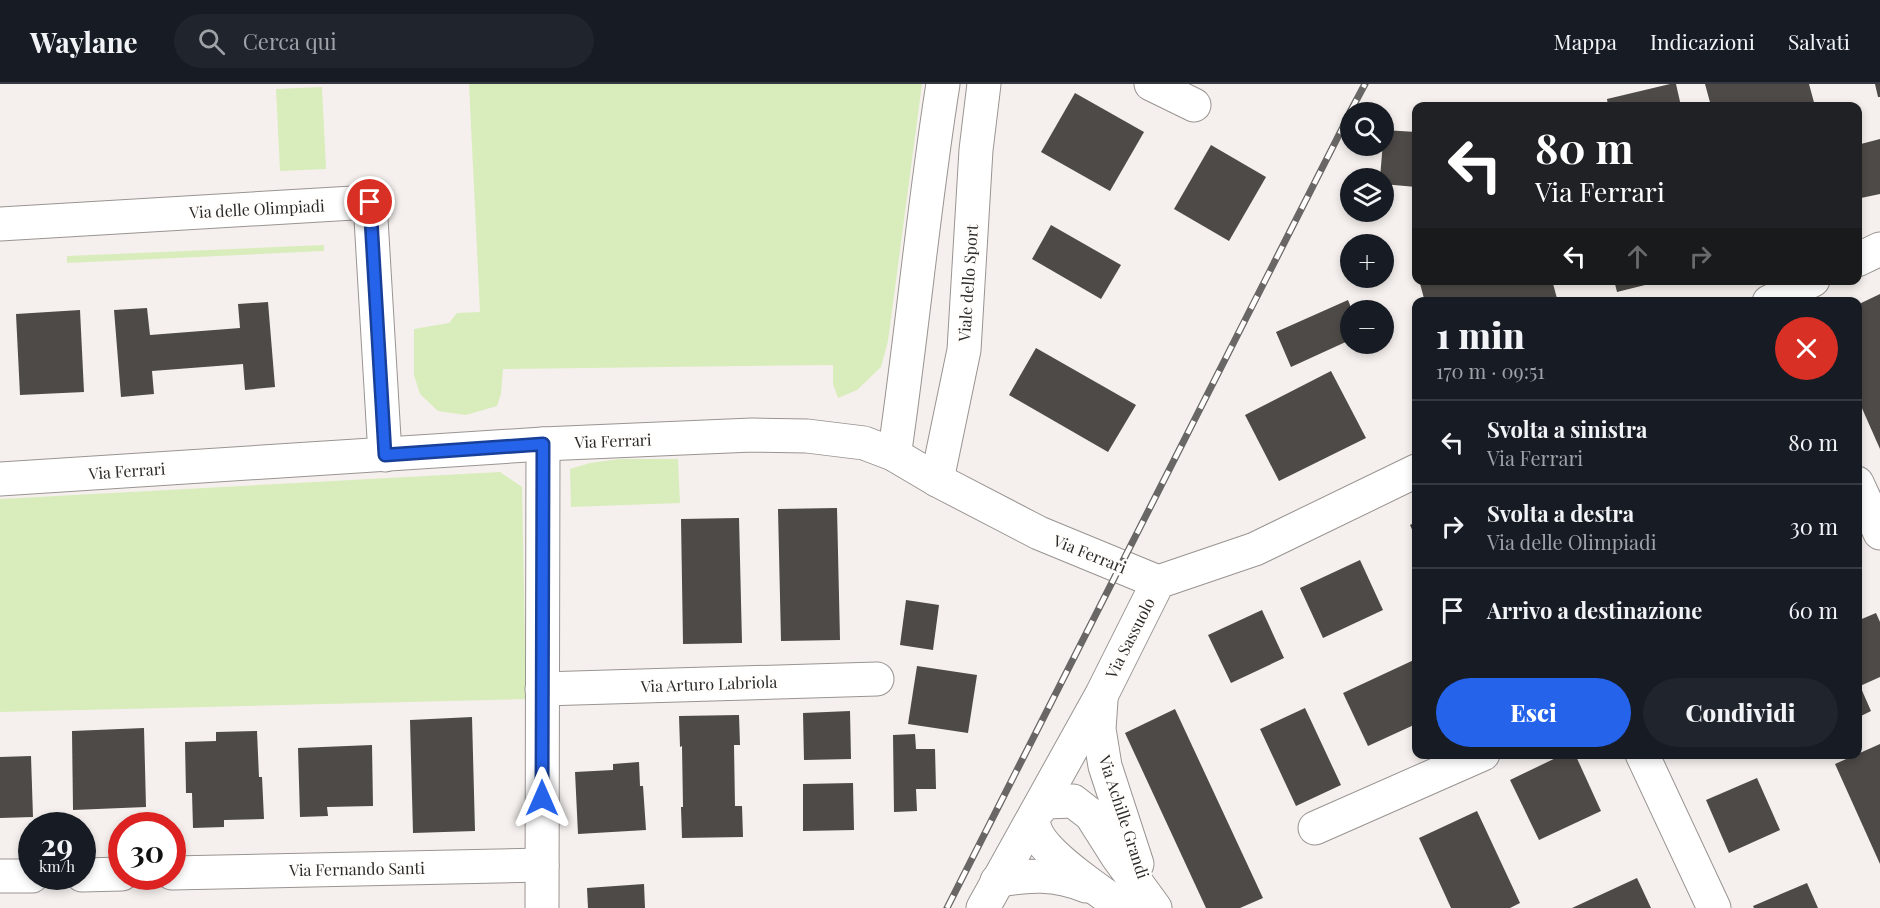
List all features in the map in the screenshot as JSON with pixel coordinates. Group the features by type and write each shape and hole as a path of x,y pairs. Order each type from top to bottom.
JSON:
{"street":[{"path":"893,454 909,354 943,84"},
{"name":"Viale dello Sport","path":"938,480 964,350 976,150 984,84"},
{"path":"1151,84 1194,105"},
{"name":"Via delle Olimpiadi","path":"0,224 370,202 385,455"},
{"path":"1862,258 1880,249"},
{"path":"1779,297 1803,285"},
{"name":"Via Ferrari","path":"0,479 543,444 752,435 807,436 864,443 893,454 1039,532 1158,582"},
{"path":"542,908 543,444"},
{"name":"Via Sassuolo","path":"990,894 1102,694 1158,582 1255,549 1412,473"},
{"path":"1862,494 1880,533"},
{"name":"Via Arturo Labriola","path":"542,689 877,679"},
{"name":"Via Achille Grandi","path":"1102,694 1099,729 1105,766 1134,857 1134,903"},
{"path":"1315,828 1472,759"},
{"path":"1644,759 1714,908"},
{"name":"Via Achille Grandi","path":"1036,812 1047,802 1056,800 1073,801 1083,807 1091,815 1117,856 1134,903"},
{"path":"1036,812 1034,824 1039,837 1050,850 1082,878 1134,903"},
{"name":"Via Fernando Santi","path":"186,873 542,865"},
{"path":"990,894 1021,876 1035,875 1078,883 1134,903"},
{"path":"0,876 18,876"}],"green space":[{"path":"469,84 922,84 888,341 881,367 857,390 838,398 833,384 833,365 503,369 501,394 497,406 466,415 438,411 420,394 414,375 414,329 449,323 457,313 480,312"},
{"path":"322,87 326,169 280,171 276,89"},
{"path":"324,245 324,251 67,263 67,256"},
{"path":"620,459 678,459 680,503 571,507 570,469 590,463"},
{"path":"500,472 522,487 526,699 0,712 0,499"}],"building":[{"path":"1676,84 1680,102 1607,102 1607,99"},
{"path":"1705,84 1809,84 1814,102 1710,102"},
{"path":"1875,84 1880,84 1880,97 1878,97"},
{"path":"1075,93 1144,132 1110,191 1041,152"},
{"path":"1394,131 1412,132 1412,187 1394,185 1394,168 1381,168 1382,156 1394,156"},
{"path":"1880,139 1880,194 1862,198 1862,144"},
{"path":"1211,145 1266,177 1229,241 1174,209"},
{"path":"1051,225 1121,265 1101,299 1032,259"},
{"path":"1420,285 1553,285 1557,297 1424,297"},
{"path":"1615,285 1645,285 1617,292"},
{"path":"1880,294 1880,449 1862,408 1862,303"},
{"path":"268,302 275,387 245,390 243,364 152,371 154,394 121,397 114,310 147,308 150,335 240,328 238,304"},
{"path":"1340,304 1340,345 1291,367 1276,332"},
{"path":"80,310 84,392 20,395 16,314"},
{"path":"1036,348 1136,405 1108,452 1009,395"},
{"path":"1331,371 1366,438 1279,481 1245,415"},
{"path":"837,508 840,640 781,641 778,509"},
{"path":"739,518 742,643 683,644 681,519"},
{"path":"1360,560 1383,610 1323,638 1300,588"},
{"path":"906,600 939,605 933,650 900,645"},
{"path":"1262,610 1284,658 1231,683 1208,635"},
{"path":"1876,613 1880,622 1880,677 1862,685 1862,619"},
{"path":"1412,661 1412,726 1368,746 1343,693"},
{"path":"917,666 977,675 968,733 908,724"},
{"path":"1862,691 1871,711 1862,716"},
{"path":"1305,708 1341,785 1296,806 1260,729"},
{"path":"1175,709 1263,898 1240,908 1206,908 1125,733"},
{"path":"850,711 851,759 804,760 803,713"},
{"path":"739,715 740,745 734,745 735,806 742,806 743,837 682,838 682,746 680,747 679,716"},
{"path":"472,717 475,831 413,833 410,720"},
{"path":"144,728 146,807 73,810 72,731"},
{"path":"257,731 264,819 224,820 224,827 193,828 192,793 186,793 185,742 216,741 216,732"},
{"path":"915,734 916,749 935,749 936,789 916,789 917,811 894,812 893,735"},
{"path":"1880,744 1880,864 1835,764 1846,759 1862,759 1862,752"},
{"path":"372,745 373,806 327,807 328,816 300,817 298,748"},
{"path":"31,756 33,812 18,812 18,817 0,818 0,757"},
{"path":"1554,759 1577,759 1601,811 1539,840 1510,780"},
{"path":"639,762 646,830 578,834 575,772 613,770 613,764"},
{"path":"1757,778 1780,830 1729,853 1706,800"},
{"path":"853,783 854,830 803,831 803,784"},
{"path":"1477,811 1520,903 1510,908 1451,908 1419,838"},
{"path":"1637,878 1651,908 1572,908"},
{"path":"1807,883 1818,908 1754,908 1753,906"},
{"path":"644,884 645,908 588,908 587,888"}],"railway":[{"path":"1355,102 1365,84"},
{"path":"947,908 1340,133"}],"route":[{"path":"370,202 385,455 543,444 542,798"}]}
